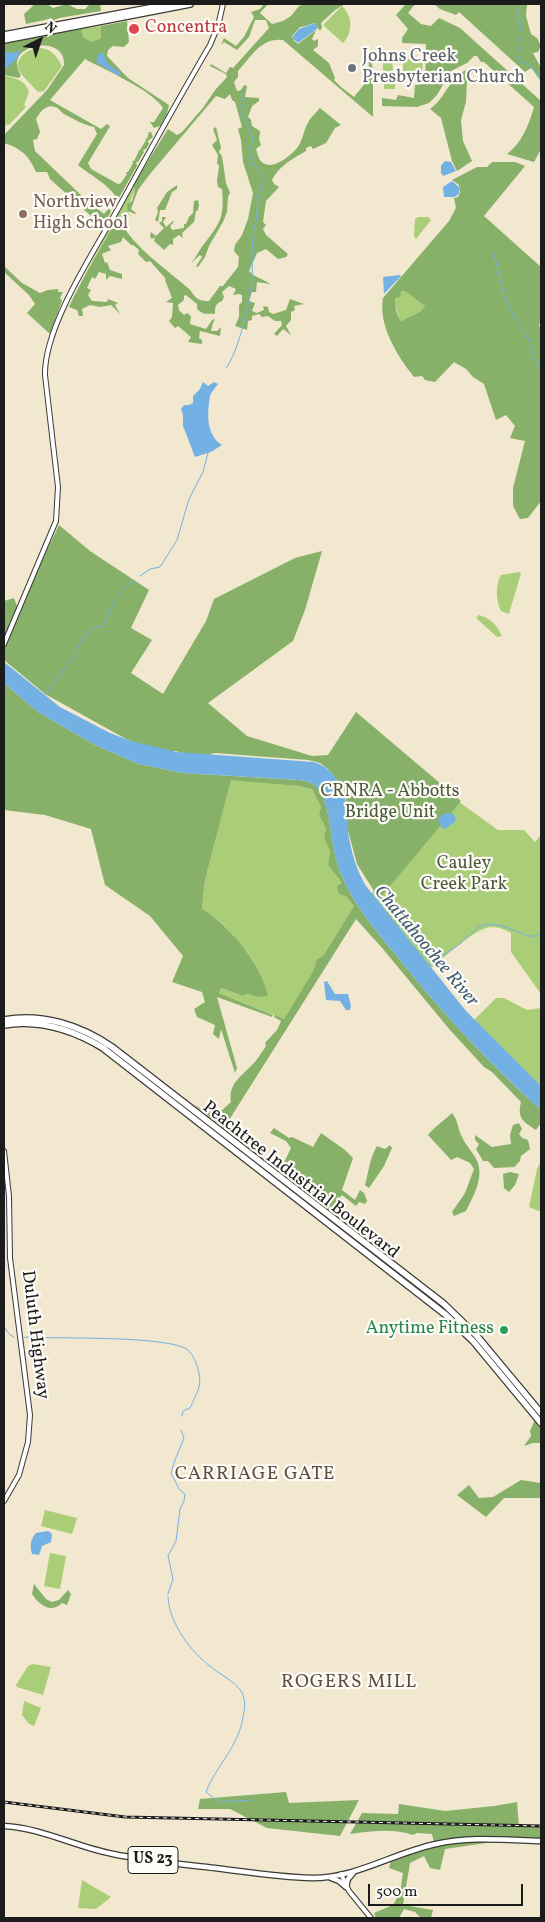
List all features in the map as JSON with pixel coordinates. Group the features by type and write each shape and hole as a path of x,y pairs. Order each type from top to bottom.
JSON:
{"highway":[{"path":"4,35 171,4"},
{"path":"4,40 190,4"},
{"name":"Peachtree Industrial Boulevard","path":"4,1020 28,1017 68,1024 85,1031 110,1046 180,1104 446,1315 473,1341 541,1423"},
{"name":"Peachtree Industrial Boulevard","path":"4,1025 38,1024 76,1034 103,1048 180,1104 453,1312 476,1335 541,1413"}],"main road":[{"path":"4,644 56,521 58,487 45,375 46,359 59,321 91,255 210,44 218,26 223,4"},
{"path":"48,402 49,377"},
{"name":"Duluth Highway","path":"4,1152 12,1275 30,1415 28,1442 19,1475 4,1501"},
{"name":"US 23","path":"4,1826 37,1830 86,1847 137,1858 278,1876 326,1876 354,1872 438,1843 476,1840 541,1841"},
{"path":"346,1887 348,1879 354,1872"},
{"path":"342,1874 346,1887"},
{"path":"326,1876 335,1878 346,1887 370,1918"}],"green space":[{"path":"35,4 47,4 53,8 67,4 77,9 85,9 90,4 100,4 101,11 26,24 24,14"},
{"path":"264,4 268,4 260,13 272,24 283,21 291,16 299,6 306,4 345,4 335,10 321,23 320,31 315,23 300,27 292,36 294,41 298,44 316,30 312,39 314,41 318,39 318,46 313,50 329,63 335,78 334,80 354,97 367,81 363,75 369,68 368,55 370,53 373,71 373,117 283,40 269,42 257,49 238,71 238,77 234,82 237,91 241,90 244,85 247,86 245,97 259,98 259,101 252,106 248,117 251,120 252,126 260,131 259,139 261,145 256,149 259,159 264,164 269,165 279,162 294,152 301,142 309,121 320,108 341,125 335,128 326,143 313,149 311,146 306,148 306,151 286,163 275,175 272,180 279,187 266,201 263,222 266,225 263,229 266,235 288,254 286,257 278,259 266,249 257,253 249,271 270,284 257,282 256,292 252,292 249,301 255,303 252,311 257,313 264,310 263,306 268,307 269,312 273,314 286,310 290,299 304,304 294,306 295,310 291,312 291,320 286,326 291,335 283,329 277,336 274,334 282,325 281,321 275,321 268,316 262,317 259,314 252,316 252,320 248,321 247,330 235,326 239,317 239,305 242,302 242,295 233,295 236,289 229,286 222,292 224,297 216,306 215,314 202,313 197,309 197,304 186,295 184,296 184,300 178,305 179,310 184,315 187,313 191,316 190,324 206,329 212,320 215,319 211,331 217,331 221,327 220,336 200,331 199,338 202,340 202,344 188,342 191,337 178,326 175,328 169,321 172,317 173,303 166,302 172,298 166,279 150,261 146,262 138,254 139,250 123,237 121,242 108,246 111,250 102,254 110,270 122,274 122,279 110,276 106,280 106,274 99,272 95,279 92,277 87,288 91,290 88,295 92,301 107,302 108,299 118,303 115,305 120,314 111,305 100,307 90,305 82,309 83,316 79,316 77,310 69,307 114,225 117,224 123,214 129,218 122,223 142,249 189,289 195,297 202,301 209,301 238,267 239,257 234,251 235,245 242,235 248,219 253,193 243,162 238,129 242,127 235,102 230,94 225,99 216,96 150,174 138,190 131,209 135,214 128,211 127,204 132,201 135,190 133,185 168,129 177,135 182,132 227,77 226,74 210,66 211,64 226,73 230,67 233,68 269,28 266,20 255,20 249,37 237,50 224,42 221,45 224,38 236,46 244,37 254,17 251,12 260,9"},
{"path":"406,4 415,4 408,13 421,24 431,26 439,18 460,28 541,101 541,149 534,162 507,154 524,134 534,107 484,62 481,62 477,56 451,71 437,95 429,103 417,107 382,106 382,98 396,100 398,95 414,98 415,85 425,84 426,44 402,43 402,38 408,29 396,15"},
{"path":"434,4 527,4 526,16 531,34 537,38 541,46 538,52 533,53 541,68 541,80 531,68 525,72 459,12 456,15 440,9"},
{"path":"342,6 350,20 349,34 343,43 324,26"},
{"path":"127,21 129,42 124,47 113,46 108,50 107,56 128,78 169,105 167,114 160,126 154,128 150,122 154,122 163,108 157,101 139,87 85,59 50,100 101,129 107,124 110,126 88,163 91,169 118,184 121,183 127,174 126,172 128,172 133,163 132,161 134,161 138,150 140,150 146,140 145,138 147,139 149,132 151,132 153,137 148,141 149,144 143,150 144,152 138,162 136,162 137,166 117,201 113,201 116,197 113,192 78,165 97,134 94,127 75,120 52,106 41,111 36,119 40,132 37,139 33,140 35,151 83,197 82,199 87,204 90,203 104,214 109,208 111,212 105,221 100,224 50,179 47,172 36,172 23,153 15,147 4,143 4,135 47,90 64,65 62,55 55,48 35,46 19,56 17,65 21,75 19,78 4,75 4,43 81,29 84,38 92,42 101,38 101,26"},
{"path":"101,26 101,38 92,43 84,38 81,29"},
{"path":"38,48 46,49 53,53 62,66 44,91 38,92 17,67 24,54"},
{"path":"383,55 392,55 393,71 383,71"},
{"path":"403,59 423,59 422,74 403,73"},
{"path":"469,69 474,71 469,76 467,82 466,102 461,120 463,141 472,161 457,171 452,161 441,118 430,109 457,76"},
{"path":"384,75 395,75 395,89 384,89"},
{"path":"4,77 23,82 29,92 24,105 26,107 4,128"},
{"path":"216,127 221,148 219,152 222,156 226,183 230,193 227,212 223,222 198,267 196,266 202,257 200,255 191,263 216,228 221,217 223,205 222,189 218,187 217,181 218,155 212,145 217,140 213,129"},
{"path":"492,162 515,162 525,166 484,216 541,267 541,318 539,326 541,328 541,501 528,518 520,519 513,506 513,488 525,441 510,438 515,426 506,415 496,420 484,384 454,362 435,382 425,380 422,376 414,377 391,341 386,330 382,309 383,298 449,221 456,208 454,198 458,197 460,193 459,185 452,180 477,167 487,167","holes":["401,291 406,292 425,306 421,311 401,321 397,314 395,301 396,298 400,297"]},
{"path":"133,185 135,190 128,206 129,214 133,217 123,214 121,216 81,282"},
{"path":"177,185 177,189 172,192 165,210 160,210 158,222 155,220 158,212 157,208 167,192"},
{"path":"198,200 199,205 194,222 182,233 183,238 179,235 173,239 173,245 170,244 164,250 154,241 155,237 152,239 150,237 151,232 156,236 164,228 159,223 162,221 162,217 166,217 163,222 166,227 174,222 170,226 172,230 184,228 184,224 186,224 193,213 194,201"},
{"path":"418,217 428,217 431,220 416,239 414,236 415,219"},
{"path":"4,266 22,283 40,293 58,289 58,292 63,292 60,298 62,301 50,334 27,313 35,304 29,295 4,272"},
{"path":"400,291 406,292 425,306 421,311 401,321 395,302"},
{"name":"CRNRA - Abbotts Bridge Unit","path":"59,525 90,551 149,590 131,628 152,640 131,673 163,694 206,621 214,599 295,558 322,551 305,610 293,641 208,703 247,736 312,756 328,755 356,712 461,801 379,899 357,864 347,827 347,804 344,790 328,769 320,763 308,760 215,753 201,757 175,751 156,751 126,739 45,694 4,660 4,601 14,598 18,609"},
{"path":"521,573 509,614 501,611 499,607 497,598 498,584 501,575"},
{"path":"479,615 493,622 502,636 497,637 476,618"},
{"path":"4,683 38,712 95,745 139,764 183,773 299,780 316,786 324,800 341,874 360,908 408,970 444,1012 501,1073 541,1110 541,1123 536,1130 522,1119 520,1112 521,1102 492,1072 484,1067 450,1030 356,919 224,1128 193,1104 208,1113 213,1109 220,1112 231,1102 233,1086 255,1062 266,1046 265,1043 277,1030 281,1021 274,1017 275,1015 284,1019 313,971 317,959 323,956 354,906 346,896 339,894 337,886 342,883 328,865 330,852 324,838 326,829 319,815 321,807 312,789 231,780 205,880 202,909 222,924 242,946 259,972 268,996 257,997 248,994 243,996 221,988 219,993 273,1015 272,1017 217,997 237,1068 235,1073 221,1029 219,1039 213,1034 215,1025 197,1017 194,1009 205,1002 202,992 172,982 183,956 150,916 105,885 91,829 45,815 4,810"},
{"path":"231,779 312,789 321,807 319,815 326,829 324,838 330,852 328,865 342,883 346,895 354,906 323,956 317,959 313,971 284,1019 219,993 221,988 243,996 248,994 257,997 268,995 249,958 233,935 214,917 202,910 205,880"},
{"name":"Cauley Creek Park","path":"455,799 498,830 524,830 535,842 541,835 541,994 511,952 511,933 496,927 486,928 457,946 429,970 370,895"},
{"path":"496,998 504,998 527,1010 541,1008 541,1089 473,1021"},
{"path":"452,1113 463,1140 475,1157 479,1171 478,1185 466,1211 454,1216 452,1212 465,1193 474,1169 470,1163 457,1157 451,1160 428,1135"},
{"path":"519,1123 522,1129 519,1134 522,1138 528,1140 530,1149 521,1156 520,1161 514,1167 494,1168 488,1161 483,1161 476,1149 479,1144 475,1140 475,1135 492,1147 511,1144 510,1135 513,1125"},
{"path":"274,1128 289,1138 292,1137 313,1147 321,1133 345,1150 353,1158 342,1190 355,1200 360,1190 364,1193 367,1201 365,1204 359,1202 356,1206 342,1195 330,1210 281,1169 291,1148 286,1141 270,1133"},
{"path":"390,1145 392,1148 384,1166 369,1188 365,1185 374,1151 377,1146 385,1149"},
{"path":"541,1161 541,1212 529,1207 537,1169"},
{"path":"510,1172 519,1174 515,1185 509,1192 504,1188 503,1174"},
{"path":"538,1413 541,1417 541,1443 524,1446 531,1436 530,1431"},
{"path":"521,1480 541,1483 541,1498 504,1498 486,1517 457,1495 469,1485 479,1498 493,1497"},
{"path":"45,1510 77,1518 72,1534 41,1526"},
{"path":"50,1553 66,1556 60,1589 44,1586"},
{"path":"34,1584 46,1599 52,1602 59,1600 68,1590 71,1594 67,1605 62,1603 54,1608 50,1608 42,1605 32,1594"},
{"path":"33,1664 51,1667 43,1695 17,1687 16,1685 28,1666"},
{"path":"24,1701 41,1708 34,1726 29,1724 22,1715"},
{"path":"286,1792 289,1803 359,1800 340,1836 267,1828 230,1809 198,1809 200,1799"},
{"path":"517,1802 519,1827 541,1827 541,1838 520,1838 445,1849 440,1870 430,1868 424,1856 410,1863 403,1905 433,1910 431,1918 421,1918 415,1912 404,1909 399,1918 376,1918 374,1913 393,1905 400,1893 403,1873 389,1868 391,1860 435,1847 432,1834 417,1833 413,1835 398,1831 382,1831 350,1834 362,1813 398,1814 399,1804 445,1811"},
{"path":"82,1880 111,1897 96,1909 78,1908"}],"water":[{"path":"315,23 318,28 298,43 293,39 293,36 299,29"},
{"path":"21,49 16,60 4,70 4,52 14,53"},
{"path":"99,53 103,53 108,64 121,73 119,76 96,62"},
{"path":"445,161 451,162 456,171 443,176 441,166"},
{"path":"452,181 459,187 459,194 454,197 444,197 443,187"},
{"path":"401,276 384,294 383,277"},
{"path":"203,382 208,386 214,382 218,384 210,395 208,417 213,436 222,445 211,452 195,457 183,426 181,409 184,405 193,403 193,396 200,389"},
{"path":"4,662 60,707 110,733 131,741 177,752 313,762 326,768 336,779 343,792 348,810 348,834 357,868 366,886 466,1011 541,1086 541,1110 501,1073 444,1012 359,908 341,874 324,800 316,786 299,780 183,773 139,764 95,745 38,712 4,683"},
{"path":"454,814 456,821 445,829 442,828 438,820 442,815"},
{"path":"327,981 335,994 348,994 350,1010 346,1010 340,1001 326,1000 324,982"},
{"path":"48,1531 52,1534 51,1542 42,1546 39,1555 32,1554 31,1543 36,1533"}],"waterway":[{"path":"519,4 517,9 520,17 518,21 521,28 519,35 521,49 517,54 520,61 531,67 541,81"},
{"path":"226,368 235,351 249,299 252,279 253,232 260,189 266,180 254,164 249,161 253,157 249,154 253,138 241,111 244,102 241,96 242,91"},
{"path":"494,254 504,296 528,339 534,358 541,370"},
{"path":"140,576 150,569 160,567 177,540 189,499 203,472 208,453"},
{"path":"45,695 73,657 84,636 95,627 103,626 117,597 135,580"},
{"name":"Chattahoochee River","path":"429,965 460,944 478,927 489,924 503,926 528,936 538,936 541,932"},
{"path":"4,1327 14,1337"},
{"path":"24,1338 138,1340 179,1346 192,1354 200,1378 195,1398 190,1408 183,1411 182,1416"},
{"path":"168,1594 173,1579 168,1556 176,1541 180,1509 185,1494 179,1489 171,1473 184,1438 181,1430"},
{"path":"168,1597 172,1617 182,1636 203,1661 231,1681 243,1694 245,1707 241,1727 232,1747 215,1773 206,1792 219,1802 253,1800"}],"railway":[{"path":"4,1802 125,1817 541,1826"}],"place":[{"name":"Concentra","path":"134,29"},
{"name":"Johns Creek Presbyterian Church","path":"352,68"},
{"name":"Northview High School","path":"23,214"},
{"name":"Anytime Fitness","path":"504,1330"}],"district":[{"name":"CARRIAGE GATE","path":"255,1476"},
{"name":"ROGERS MILL","path":"349,1684"}]}
